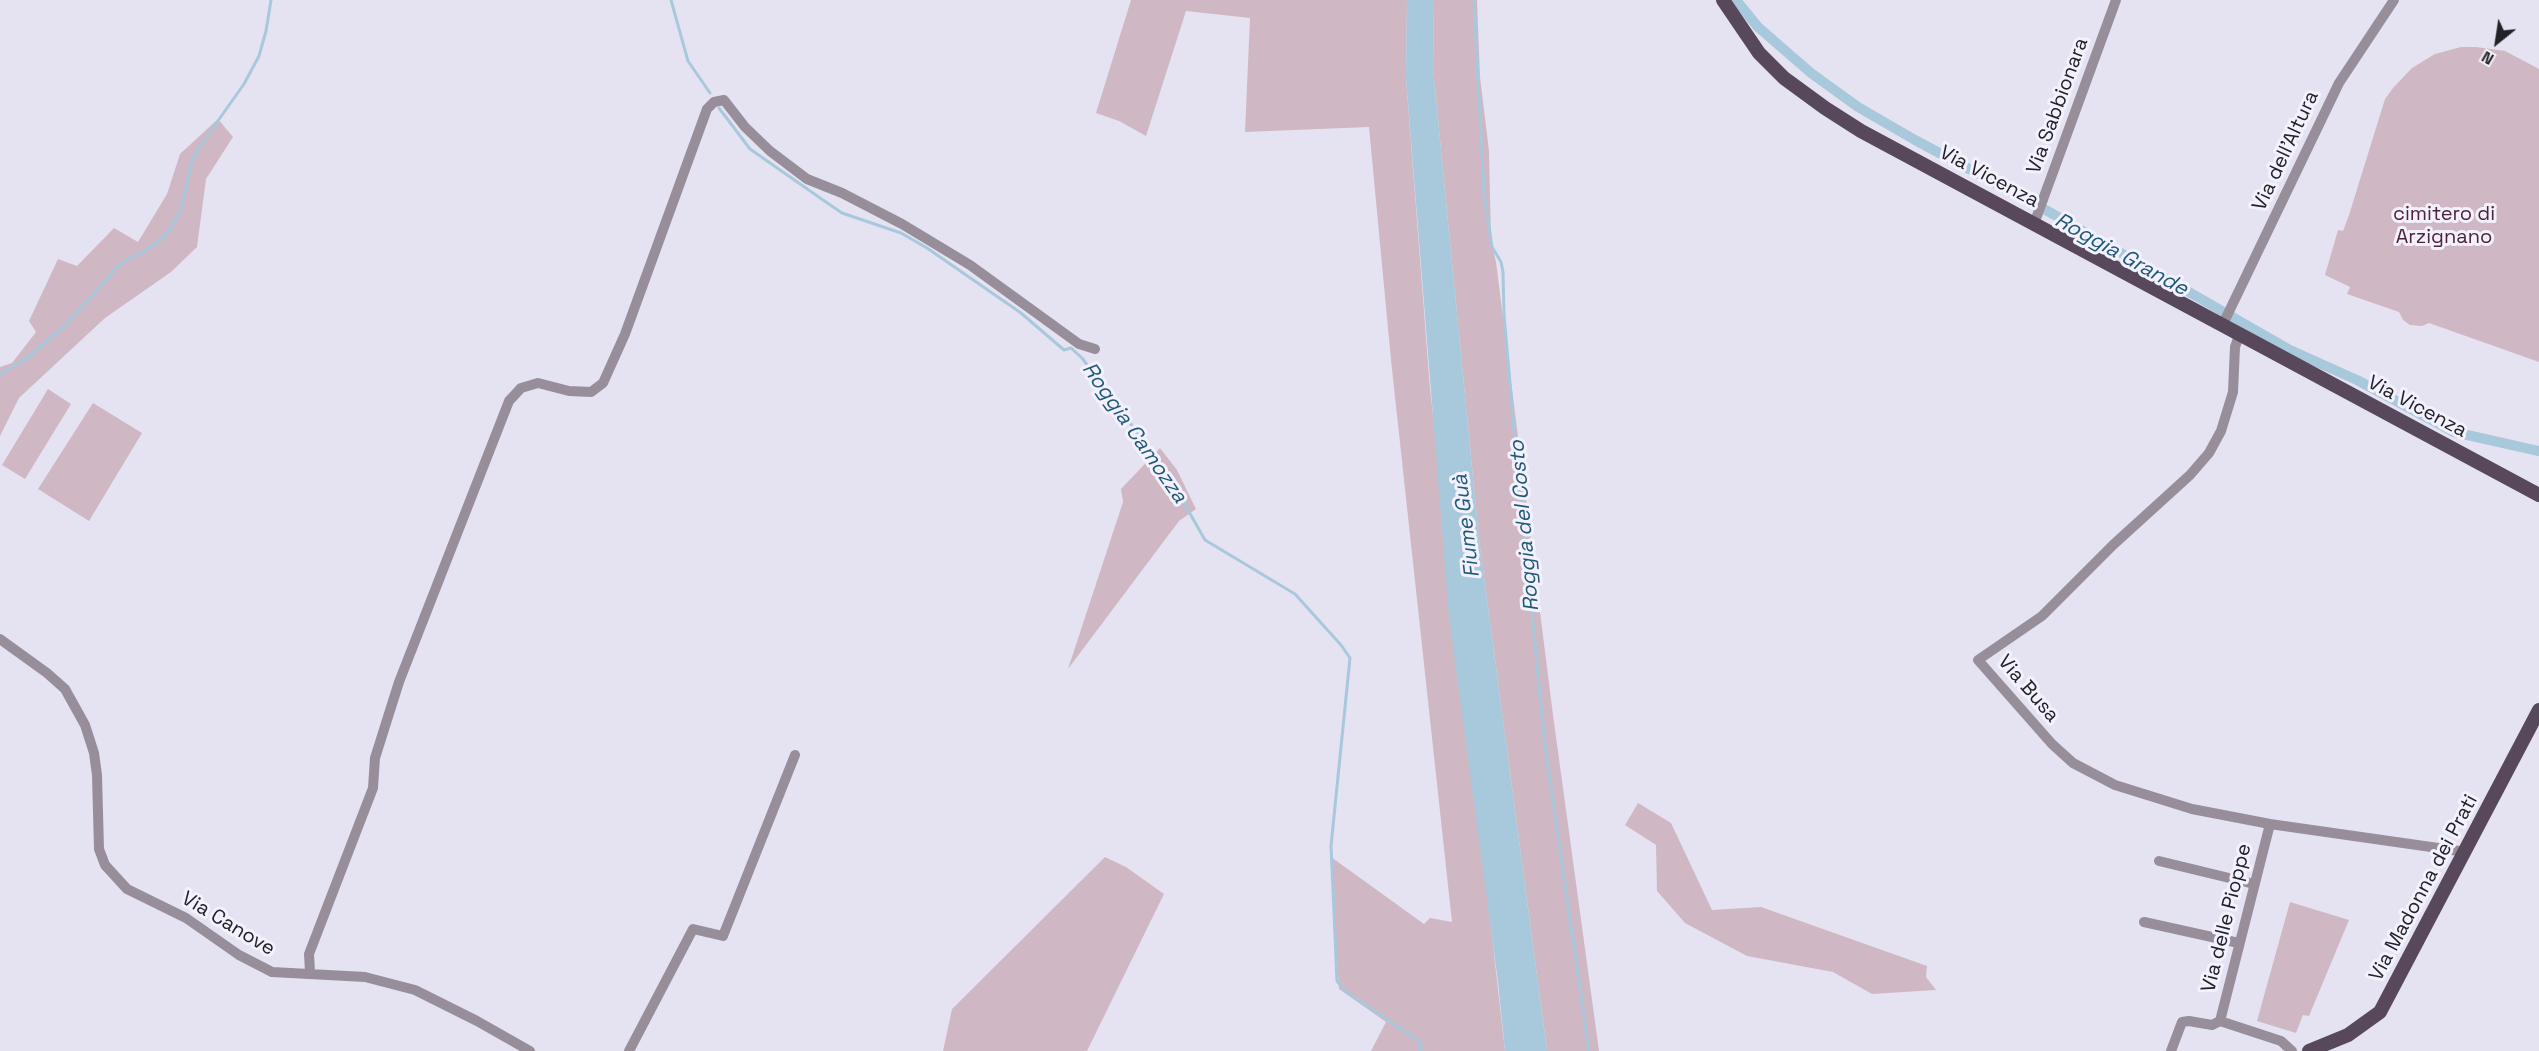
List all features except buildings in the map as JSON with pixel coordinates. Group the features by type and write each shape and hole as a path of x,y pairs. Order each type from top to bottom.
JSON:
{"main road":[{"name":"Via Vicenza","path":"1723,0 1759,53 1784,78 1825,108 2035,224 2539,495"},
{"name":"Via Vicenza","path":"2522,486 2539,503"},
{"name":"Via Madonna dei Prati","path":"2309,1051 2348,1035 2380,1012 2539,710"}],"street":[{"name":"Via Sabbionara","path":"2035,224 2116,0"},
{"name":"Via dell'Altura","path":"2223,324 2339,83 2394,0"},
{"path":"310,972 309,954 327,902 373,788 375,758 399,682 509,401 521,388 538,383 569,391 591,392 603,383 625,334 707,109 714,102 724,100 745,127 770,151 807,179 842,193 902,224 970,265 1079,344 1095,349"},
{"name":"Via Busa","path":"2240,333 2235,347 2233,392 2221,431 2209,453 2190,475 2113,545 2042,616 1978,660 2052,744 2073,764 2115,785 2192,809 2270,824 2466,852"},
{"name":"Via Canove","path":"0,639 65,689 85,725 94,753 97,775 99,849 105,866 127,889 186,918 239,955 272,972 310,972 365,977 415,990 530,1051"},
{"path":"629,1051 693,929 723,936 795,754"},
{"name":"Via delle Pioppe","path":"2220,1021 2270,824"},
{"path":"2160,861 2254,884"},
{"path":"2144,922 2239,943"},
{"path":"2171,1051 2182,1022 2212,1025 2220,1021 2281,1041 2292,1051"}],"green space":[{"path":"1131,0 1407,0 1406,78 1430,389 1505,1051 1371,1051 1386,1022 1339,989 1331,857 1424,924 1430,918 1452,922 1391,360 1369,127 1245,132 1250,18 1186,11 1146,136 1119,121 1096,113"},
{"path":"1434,0 1477,0 1480,77 1489,151 1491,240 1496,262 1553,715 1599,1051 1547,1051 1479,539 1433,68"},
{"name":"cimitero di Arzignano","path":"2461,47 2505,51 2539,69 2539,362 2429,323 2422,326 2410,325 2403,320 2399,312 2347,294 2350,287 2325,275 2338,230 2343,231 2349,215 2385,99 2412,68 2435,54"},
{"path":"218,119 233,137 206,179 197,247 171,272 105,318 19,398 0,436 0,367 12,363 36,332 29,321 58,259 77,266 114,228 138,242 167,194 180,154"},
{"path":"48,389 71,404 25,479 2,465"},
{"path":"93,403 142,433 89,521 38,489"},
{"path":"1160,448 1177,470 1196,509 1179,521 1068,669 1123,502 1121,489"},
{"path":"1638,803 1671,823 1712,910 1761,907 1927,966 1926,977 1936,990 1872,994 1833,972 1747,956 1685,923 1657,891 1656,845 1625,825"},
{"path":"1105,857 1126,867 1164,894 1087,1051 943,1051 952,1009"},
{"path":"2290,902 2349,920 2309,1016 2303,1015 2296,1033 2257,1021"}],"water":[{"name":"Fiume Guà","path":"1407,0 1434,0 1433,68 1479,539 1547,1051 1505,1051 1498,982 1449,617 1406,78"}],"waterway":[{"path":"0,374 23,361 65,326 121,263 147,250 168,233 180,212 192,161 198,149 244,84 259,56 271,0"},
{"name":"Roggia Camozza","path":"671,0 688,61 710,93"},
{"name":"Roggia del Costo","path":"1474,0 1484,192 1492,247 1501,262 1503,272 1504,315 1515,440 1545,746 1589,1051"},
{"name":"Roggia Grande","path":"1736,0 1758,27 1811,73 1858,107 1915,140 2053,214 2290,350 2357,380 2454,432 2539,451"},
{"name":"Roggia Camozza","path":"719,108 750,149 842,213 901,233 927,248 1021,313 1064,350 1071,348 1082,358 1167,473 1205,540 1295,594 1341,645 1350,658 1331,846 1337,981 1346,992 1415,1038 1422,1045 1419,1051"}]}
